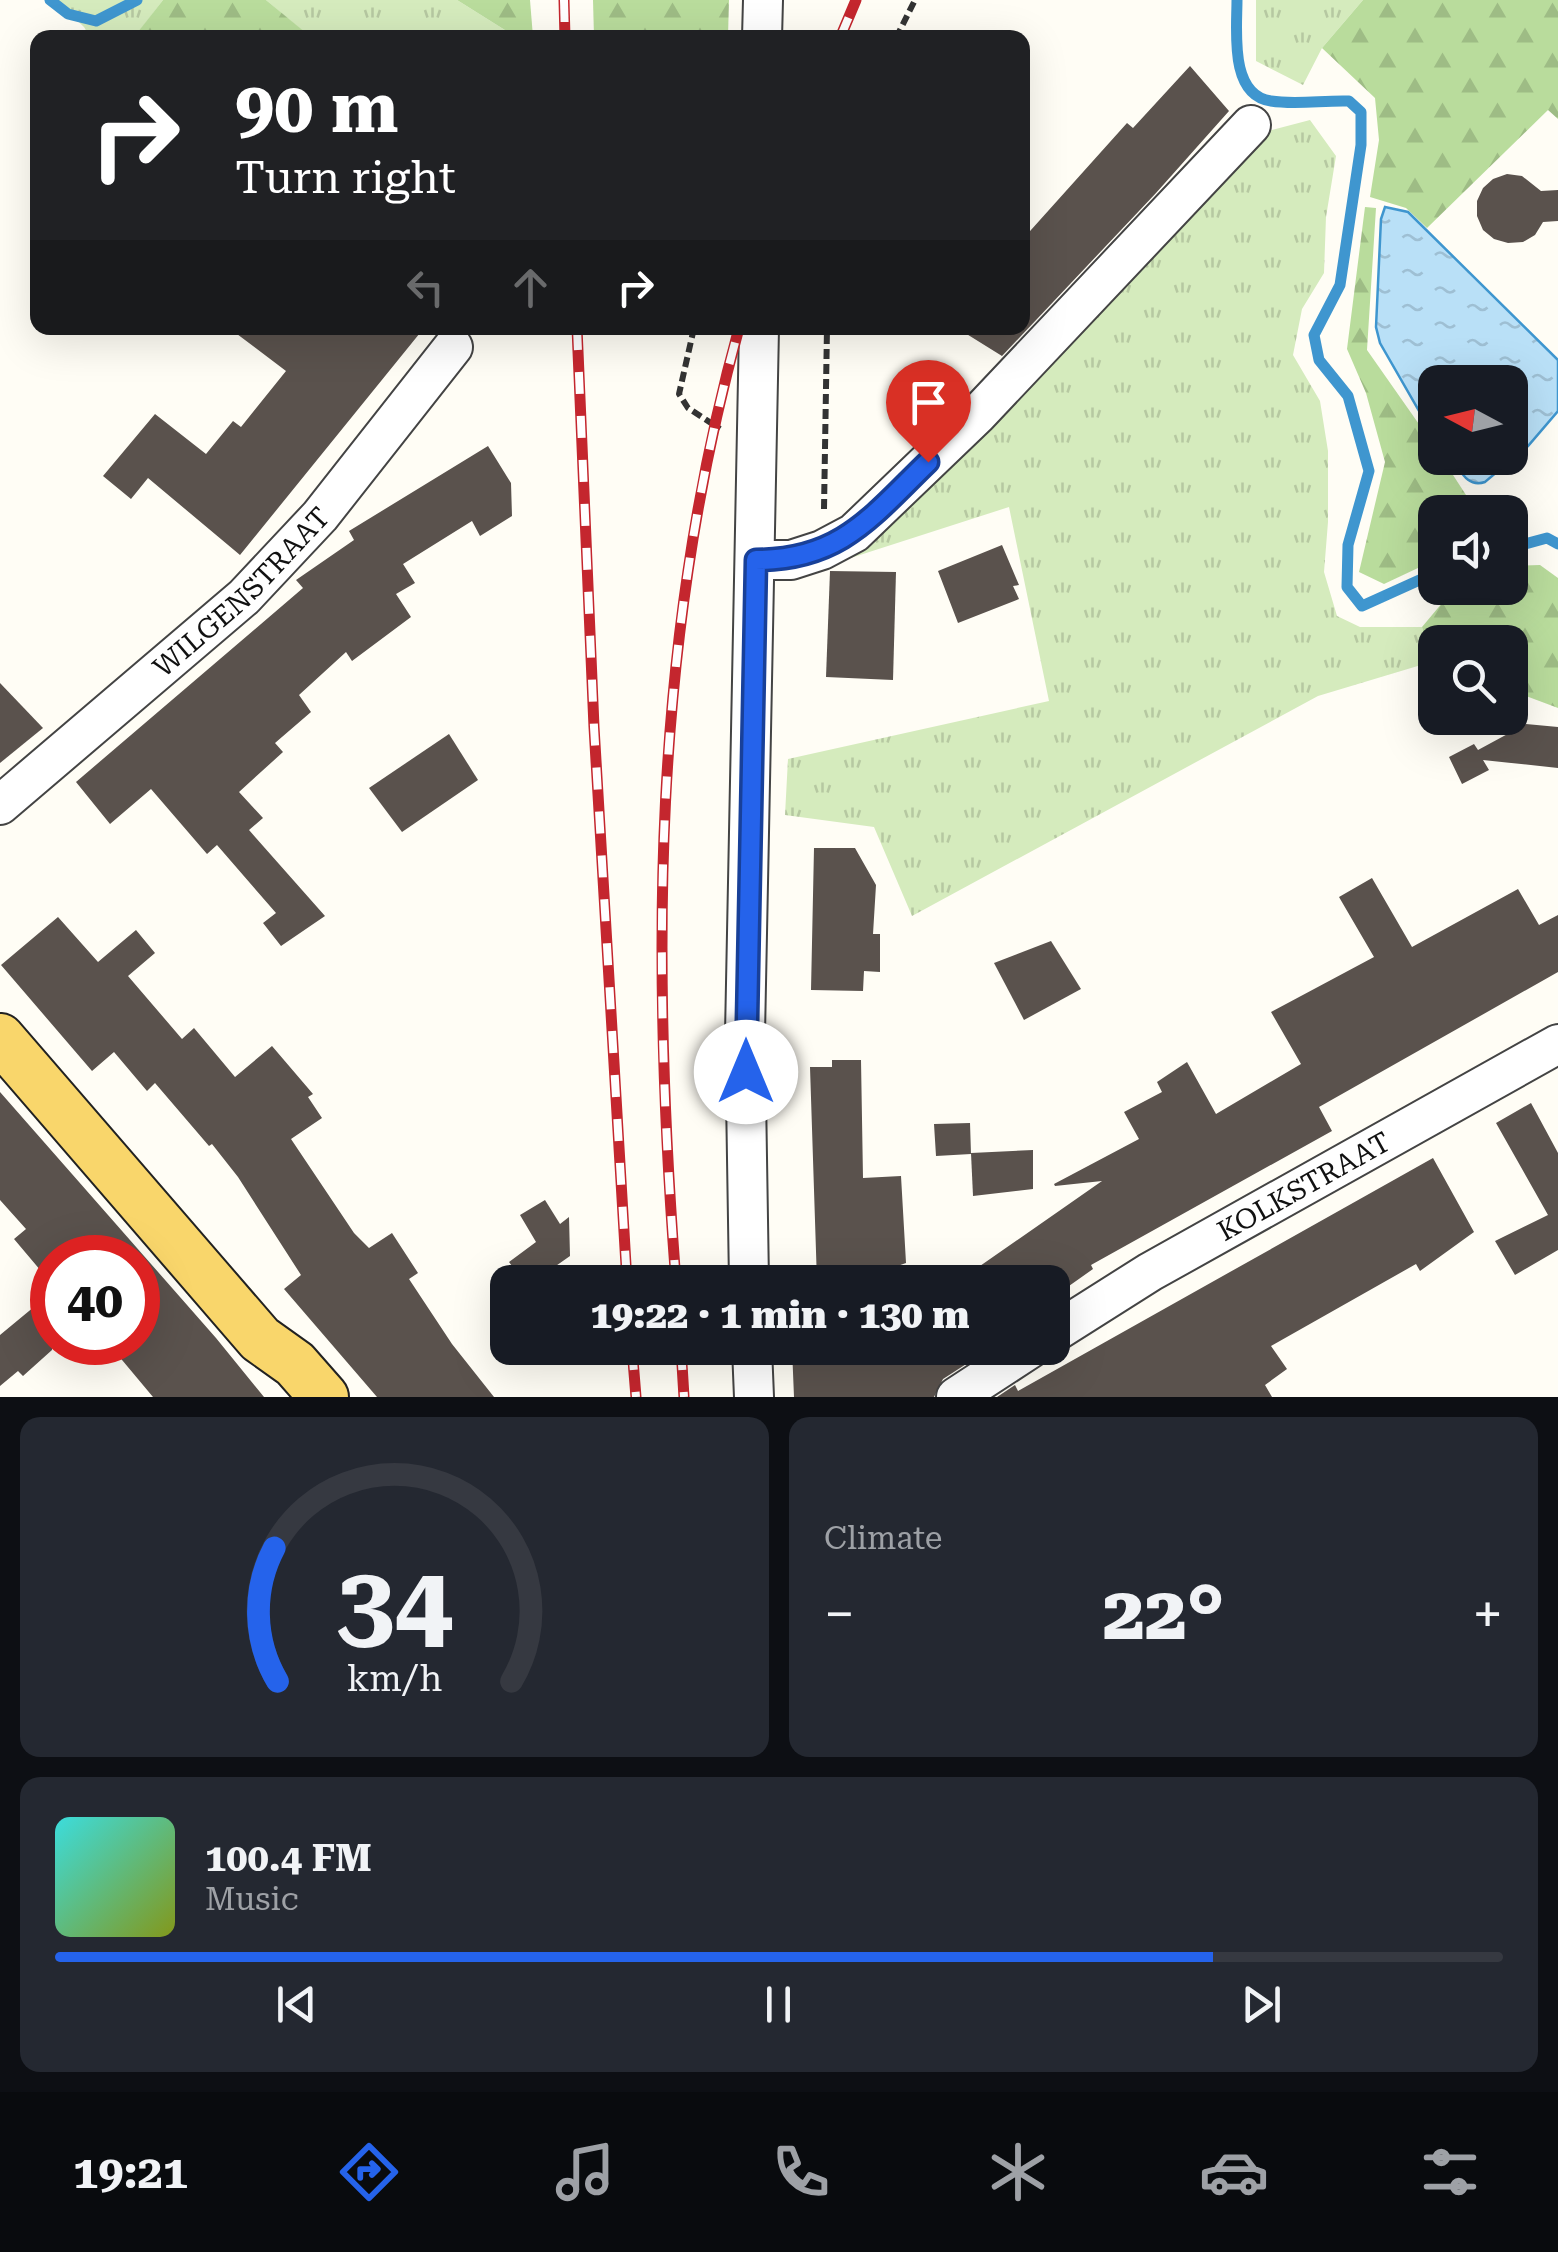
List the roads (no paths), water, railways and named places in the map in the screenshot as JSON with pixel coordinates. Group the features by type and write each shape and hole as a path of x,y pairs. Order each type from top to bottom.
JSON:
{"main road":[{"path":"0,1038 260,1339 295,1364 324,1397"}],"street":[{"path":"762,30 763,0"},
{"path":"756,560 791,560 822,550 854,532 978,414 1251,124"},
{"path":"749,1265 745,1034 759,335"},
{"name":"WILGENSTRAAT","path":"0,805 244,597 320,516 453,347"},
{"name":"KOLKSTRAAT","path":"1070,1323 1150,1272 1558,1044"},
{"path":"753,1365 754,1397"},
{"path":"956,1397 1005,1365"}],"water":[{"path":"1385,207 1408,212 1558,360 1558,411 1528,446 1528,365 1418,365 1418,409 1380,343 1376,327 1381,219"},
{"path":"1463,475 1493,475 1485,482 1469,480"}],"waterway":[{"path":"50,0 68,14 96,21 137,0"},
{"path":"1237,0 1238,60 1248,87 1257,96 1281,102 1349,101 1361,112 1361,145 1340,285 1314,335 1319,360 1348,396 1369,471 1348,545 1347,587 1362,606 1418,581"},
{"path":"1528,543 1547,538 1558,544"}],"railway":[{"path":"564,0 565,30"},
{"path":"843,30 856,0"},
{"path":"577,335 594,727 626,1265"},
{"path":"675,1265 663,1041 666,802 674,683 689,564 710,446 737,335"},
{"path":"633,1365 636,1397"},
{"path":"682,1365 684,1397"}]}
